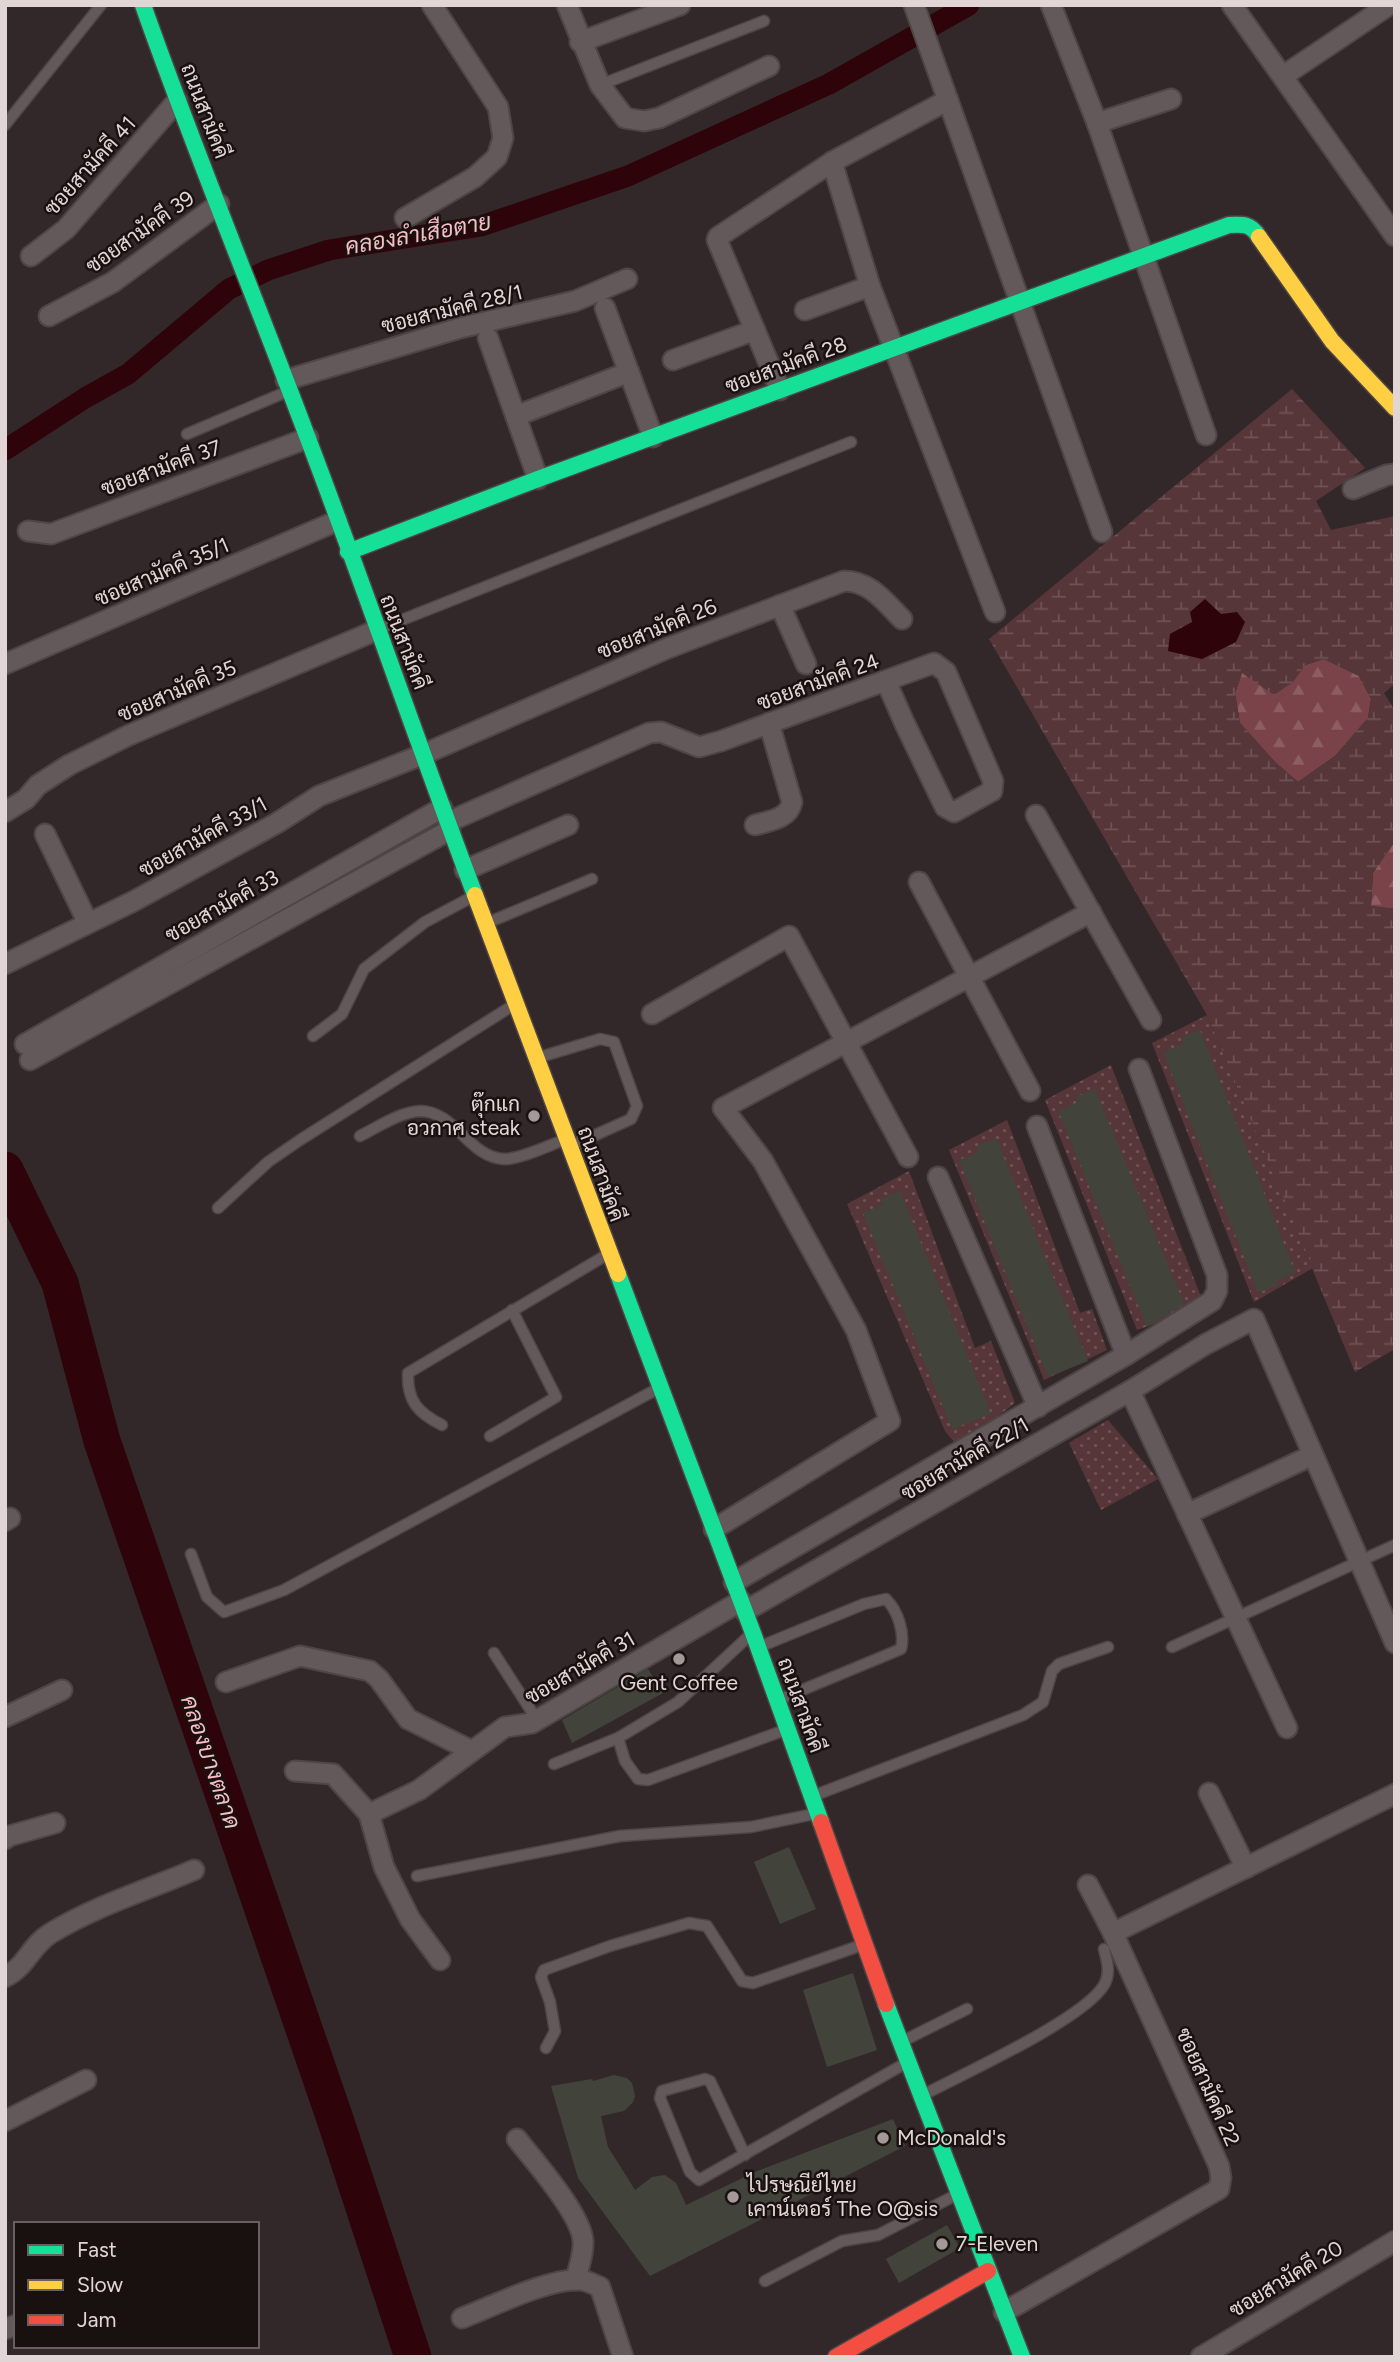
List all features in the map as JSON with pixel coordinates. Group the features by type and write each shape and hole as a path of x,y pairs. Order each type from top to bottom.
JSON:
{"main road":[{"name":"ถนนสามัคคี","path":"143,5 177,101 308,438 608,1253 756,1640 906,2063 1022,2357"},
{"name":"ซอยสามัคคี 28","path":"348,552 1019,301 1240,223 1250,225 1257,233 1332,341 1395,408"},
{"path":"836,2357 988,2272"}],"street":[{"path":"405,218 475,177 497,157 503,138 498,107 432,5"},
{"path":"567,5 600,85 625,118 644,121 659,118 769,66"},
{"path":"580,42 680,5"},
{"path":"1051,5 1097,123 1206,435"},
{"path":"1232,5 1395,236"},
{"path":"1283,76 1389,5"},
{"path":"916,13 1102,532"},
{"path":"1097,123 1171,99"},
{"path":"780,390 717,240 718,236 832,162 948,100"},
{"name":"ซอยสามัคคี 41","path":"31,256 66,229 177,101"},
{"path":"832,162 870,286 995,612"},
{"name":"ซอยสามัคคี 39","path":"49,316 113,282 219,204"},
{"name":"ซอยสามัคคี 28/1","path":"288,385 460,328 575,301 627,279"},
{"path":"804,310 870,286"},
{"path":"605,308 653,437"},
{"path":"673,360 755,330"},
{"path":"488,338 538,479"},
{"path":"516,416 629,372"},
{"name":"ซอยสามัคคี 37","path":"28,531 51,534 308,438"},
{"path":"1353,489 1395,474"},
{"name":"ซอยสามัคคี 35/1","path":"5,664 337,521"},
{"name":"ซอยสามัคคี 26","path":"424,754 668,648 844,581 863,584 902,619"},
{"path":"780,605 806,664"},
{"name":"ซอยสามัคคี 35","path":"5,812 26,799 38,785 69,765 377,630"},
{"name":"ซอยสามัคคี 24","path":"27,1052 447,820 649,733 661,732 699,747 934,663 946,672 993,781 992,791 954,811 945,807 887,681"},
{"path":"755,825 785,816 791,809 792,802 769,723"},
{"name":"ซอยสามัคคี 33/1","path":"5,964 277,823 319,796 424,754"},
{"path":"1036,815 1150,1020"},
{"path":"466,870 568,825"},
{"path":"46,834 88,923"},
{"path":"919,882 1030,1091"},
{"path":"714,1529 890,1421 856,1330 763,1161 723,1108 1091,912"},
{"path":"652,1014 789,936 908,1157"},
{"path":"734,1582 1038,1407 1212,1301 1217,1291 1217,1275 1139,1069"},
{"path":"1037,1126 1126,1355"},
{"path":"938,1177 1038,1407"},
{"name":"ซอยสามัคคี 22/1","path":"743,1606 1254,1319 1313,1455"},
{"path":"1130,1391 1287,1728"},
{"path":"1187,1514 1313,1455 1395,1643"},
{"name":"ซอยสามัคคี 31","path":"369,1814 419,1790 505,1727 532,1723 743,1606"},
{"path":"226,1682 300,1656 370,1671 408,1718 472,1751"},
{"path":"5,1717 62,1690"},
{"path":"295,1771 333,1774 369,1814 384,1867 410,1919 440,1960"},
{"path":"1209,1793 1246,1868"},
{"path":"1109,1941 1246,1868 1395,1794"},
{"path":"5,1839 55,1823"},
{"path":"5,1977 25,1962 34,1947 61,1927 194,1870"},
{"name":"ซอยสามัคคี 22","path":"1004,2312 1219,2189 1219,2166 1109,1941 1088,1885"},
{"path":"5,2121 86,2080"},
{"path":"517,2139 552,2184 577,2223 583,2239 576,2280"},
{"name":"ซอยสามัคคี 20","path":"1201,2357 1395,2241"},
{"path":"462,2318 551,2284 576,2280 600,2287 623,2357"}],"lane":[{"path":"5,125 101,5"},
{"path":"600,85 764,21"},
{"path":"187,434 288,385"},
{"path":"377,630 850,442"},
{"path":"486,923 592,878"},
{"path":"313,1035 342,1014 364,970 425,922 475,895"},
{"path":"219,1208 268,1162 515,1004"},
{"path":"360,1136 405,1114 423,1111 443,1118 487,1157 506,1159 568,1143 631,1119 637,1106 614,1042 600,1039 536,1058"},
{"path":"442,1425 422,1416 412,1398 408,1373 608,1253"},
{"path":"490,1436 556,1397 512,1310"},
{"path":"191,1554 207,1597 224,1612 284,1590 659,1388"},
{"path":"1172,1647 1395,1545"},
{"path":"554,1764 618,1738 678,1702 756,1640 864,1604 886,1599 892,1605 904,1637 901,1649 777,1700"},
{"path":"812,1797 1023,1716 1043,1702 1052,1671 1059,1664 1108,1647"},
{"path":"494,1653 537,1720"},
{"path":"618,1738 625,1760 636,1777 642,1781 788,1729"},
{"path":"417,1876 620,1836 751,1827 818,1814"},
{"path":"546,2048 555,2031 550,2002 541,1977 544,1970 610,1946 689,1923 707,1926 742,1981 753,1983 866,1944"},
{"path":"920,2097 1052,2027 1092,1999 1104,1986 1109,1972 1109,1941"},
{"path":"900,2043 967,2008"},
{"path":"745,2155 709,2081 705,2079 662,2091 660,2098 694,2178 699,2180 745,2155 906,2063"},
{"path":"765,2281 842,2241 878,2235 958,2194"}],"green space":[{"path":"1292,389 1365,468 1316,501 1331,530 1395,516 1395,684 1384,693 1395,711 1395,844 1373,873 1371,906 1395,909 1395,1349 1355,1372 1207,1015 989,639","holes":["1324,659 1359,676 1371,699 1368,718 1335,756 1298,782 1275,762 1240,723 1235,693 1242,673 1274,695 1292,683 1305,665"]},
{"path":"1324,659 1359,676 1371,699 1368,718 1335,756 1298,782 1275,762 1240,723 1235,693 1242,673 1292,683 1305,665"},
{"path":"1395,844 1395,909 1371,906 1373,873"},
{"path":"1207,1015 1313,1268 1254,1302 1152,1043"},
{"path":"1111,1065 1203,1302 1187,1312 1137,1330 1045,1100"},
{"path":"1007,1120 1080,1313 1092,1309 1107,1350 1044,1380 949,1150"},
{"path":"909,1171 975,1348 991,1341 1015,1403 993,1420 954,1442 945,1431 847,1204"},
{"path":"1108,1420 1158,1479 1101,1510 1069,1443"}],"shaded area":[{"path":"1205,599 1221,614 1237,612 1245,622 1236,642 1202,659 1168,651 1170,634 1192,622 1190,612"}],"building":[{"path":"1200,1030 1295,1272 1277,1281 1277,1285 1258,1293 1163,1052 1183,1044 1181,1038"},
{"path":"1095,1089 1184,1304 1147,1327 1058,1111 1078,1102 1076,1097"},
{"path":"996,1138 1088,1361 1048,1377 959,1160 979,1152 977,1146"},
{"path":"900,1191 991,1414 952,1429 863,1213 883,1204 881,1199"},
{"path":"648,1669 663,1693 572,1743 562,1720"},
{"path":"789,1847 816,1909 780,1924 754,1862"},
{"path":"853,1973 877,2050 827,2067 803,1990"},
{"path":"614,2075 627,2078 632,2083 635,2096 624,2111 601,2116 608,2147 635,2190 652,2177 665,2175 676,2183 686,2205 755,2172 893,2119 905,2146 650,2276 578,2178 551,2086 592,2079 593,2081"},
{"path":"947,2225 960,2248 899,2283 886,2259"}],"waterway":[{"name":"คลองลำเสือตาย","path":"5,450 85,398 128,374 229,289 268,270 329,250 481,226 628,176 829,84 969,5"},
{"name":"คลองบางตลาด","path":"5,1170 60,1283 102,1441 336,2122 413,2357"}],"traffic: fast":[{"path":"143,5 287,382 475,895"},
{"path":"348,552 538,479 1229,225 1247,226 1259,237"},
{"path":"618,1274 821,1822"},
{"path":"886,2004 1022,2357"}],"traffic: slow":[{"path":"1259,237 1332,341 1395,408"},
{"path":"475,895 618,1274"}],"traffic: jam":[{"path":"821,1822 886,2004"},
{"path":"836,2357 988,2271"}],"place":[{"name":"ตุ๊กแก อวกาศ steak","path":"534,1116"},
{"name":"Gent Coffee","path":"679,1659"},
{"name":"McDonald's","path":"883,2138"},
{"name":"ไปรษณีย์ไทย เคาน์เตอร์ The O@sis","path":"733,2197"},
{"name":"7-Eleven","path":"942,2244"}]}
